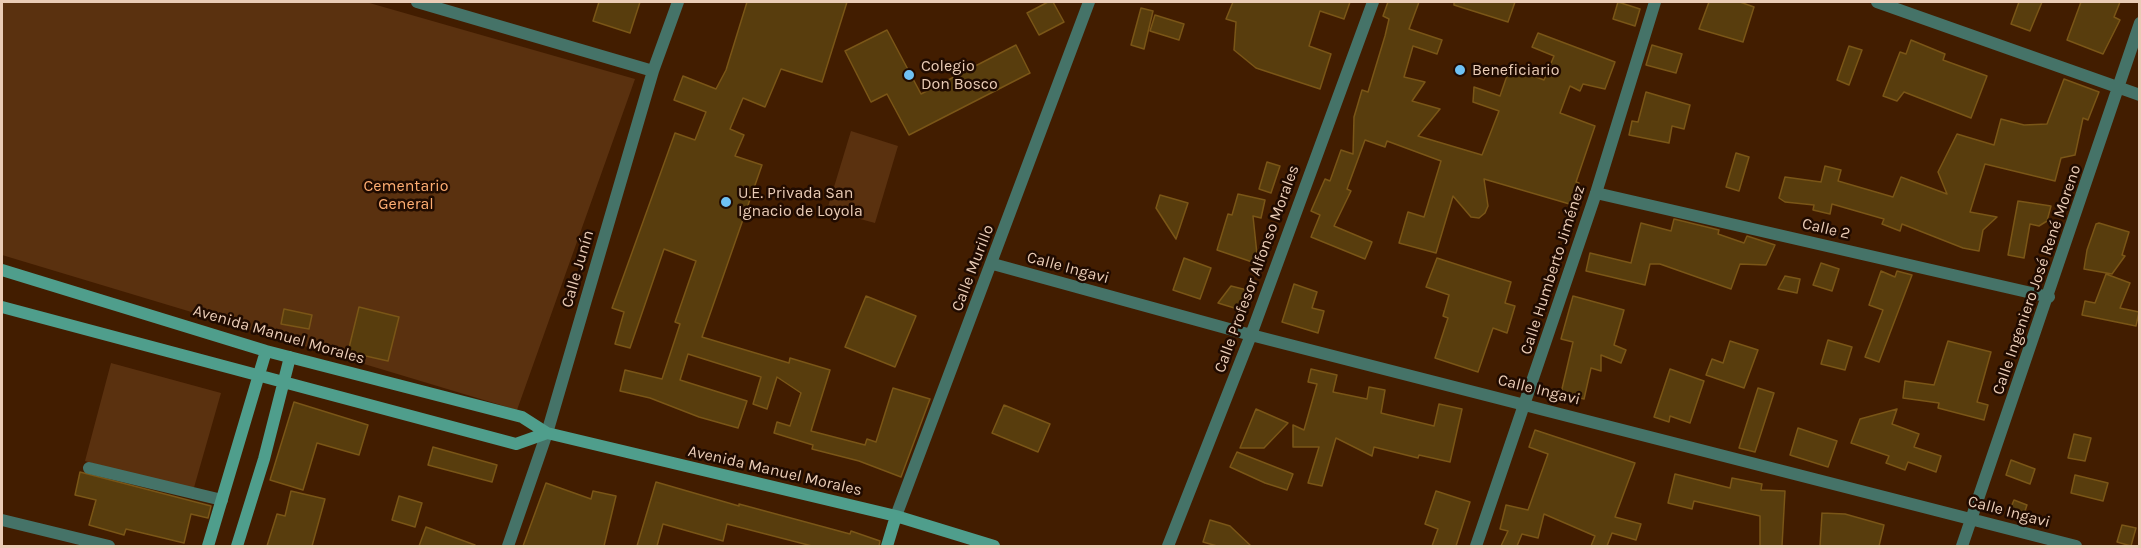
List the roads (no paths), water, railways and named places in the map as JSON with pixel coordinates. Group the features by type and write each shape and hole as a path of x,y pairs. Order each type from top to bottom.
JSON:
{"street":[{"path":"417,2 437,5 653,71"},
{"name":"Calle Junín","path":"508,546 547,433 653,71 678,2"},
{"name":"Calle Murillo","path":"887,546 896,516 993,264 1089,2"},
{"name":"Calle Profesor Alfonso Morales","path":"1168,546 1251,334 1373,2"},
{"name":"Calle Humberto Jiménez","path":"1476,546 1596,193 1655,2"},
{"path":"1877,2 2139,95"},
{"name":"Calle Ingeniero José René Moreno","path":"1962,546 2049,297 2139,23"},
{"name":"Calle 2","path":"1596,193 2049,297"},
{"name":"Calle Ingavi","path":"993,264 1251,334 2076,546"},
{"name":"Avenida Manuel Morales","path":"2,270 266,351 522,417 547,433 896,516 994,546"},
{"path":"2,307 516,444 547,433"},
{"path":"208,546 266,351"},
{"path":"237,546 264,459 290,357"},
{"path":"89,468 222,500"},
{"path":"2,520 109,546"}],"place":[{"name":"Beneficiario","path":"1460,70"},
{"name":"Colegio Don Bosco","path":"909,75"},
{"name":"U.E. Privada San Ignacio de Loyola","path":"726,202"}],"park label":[{"name":"Cementario General","path":"406,195"}]}
